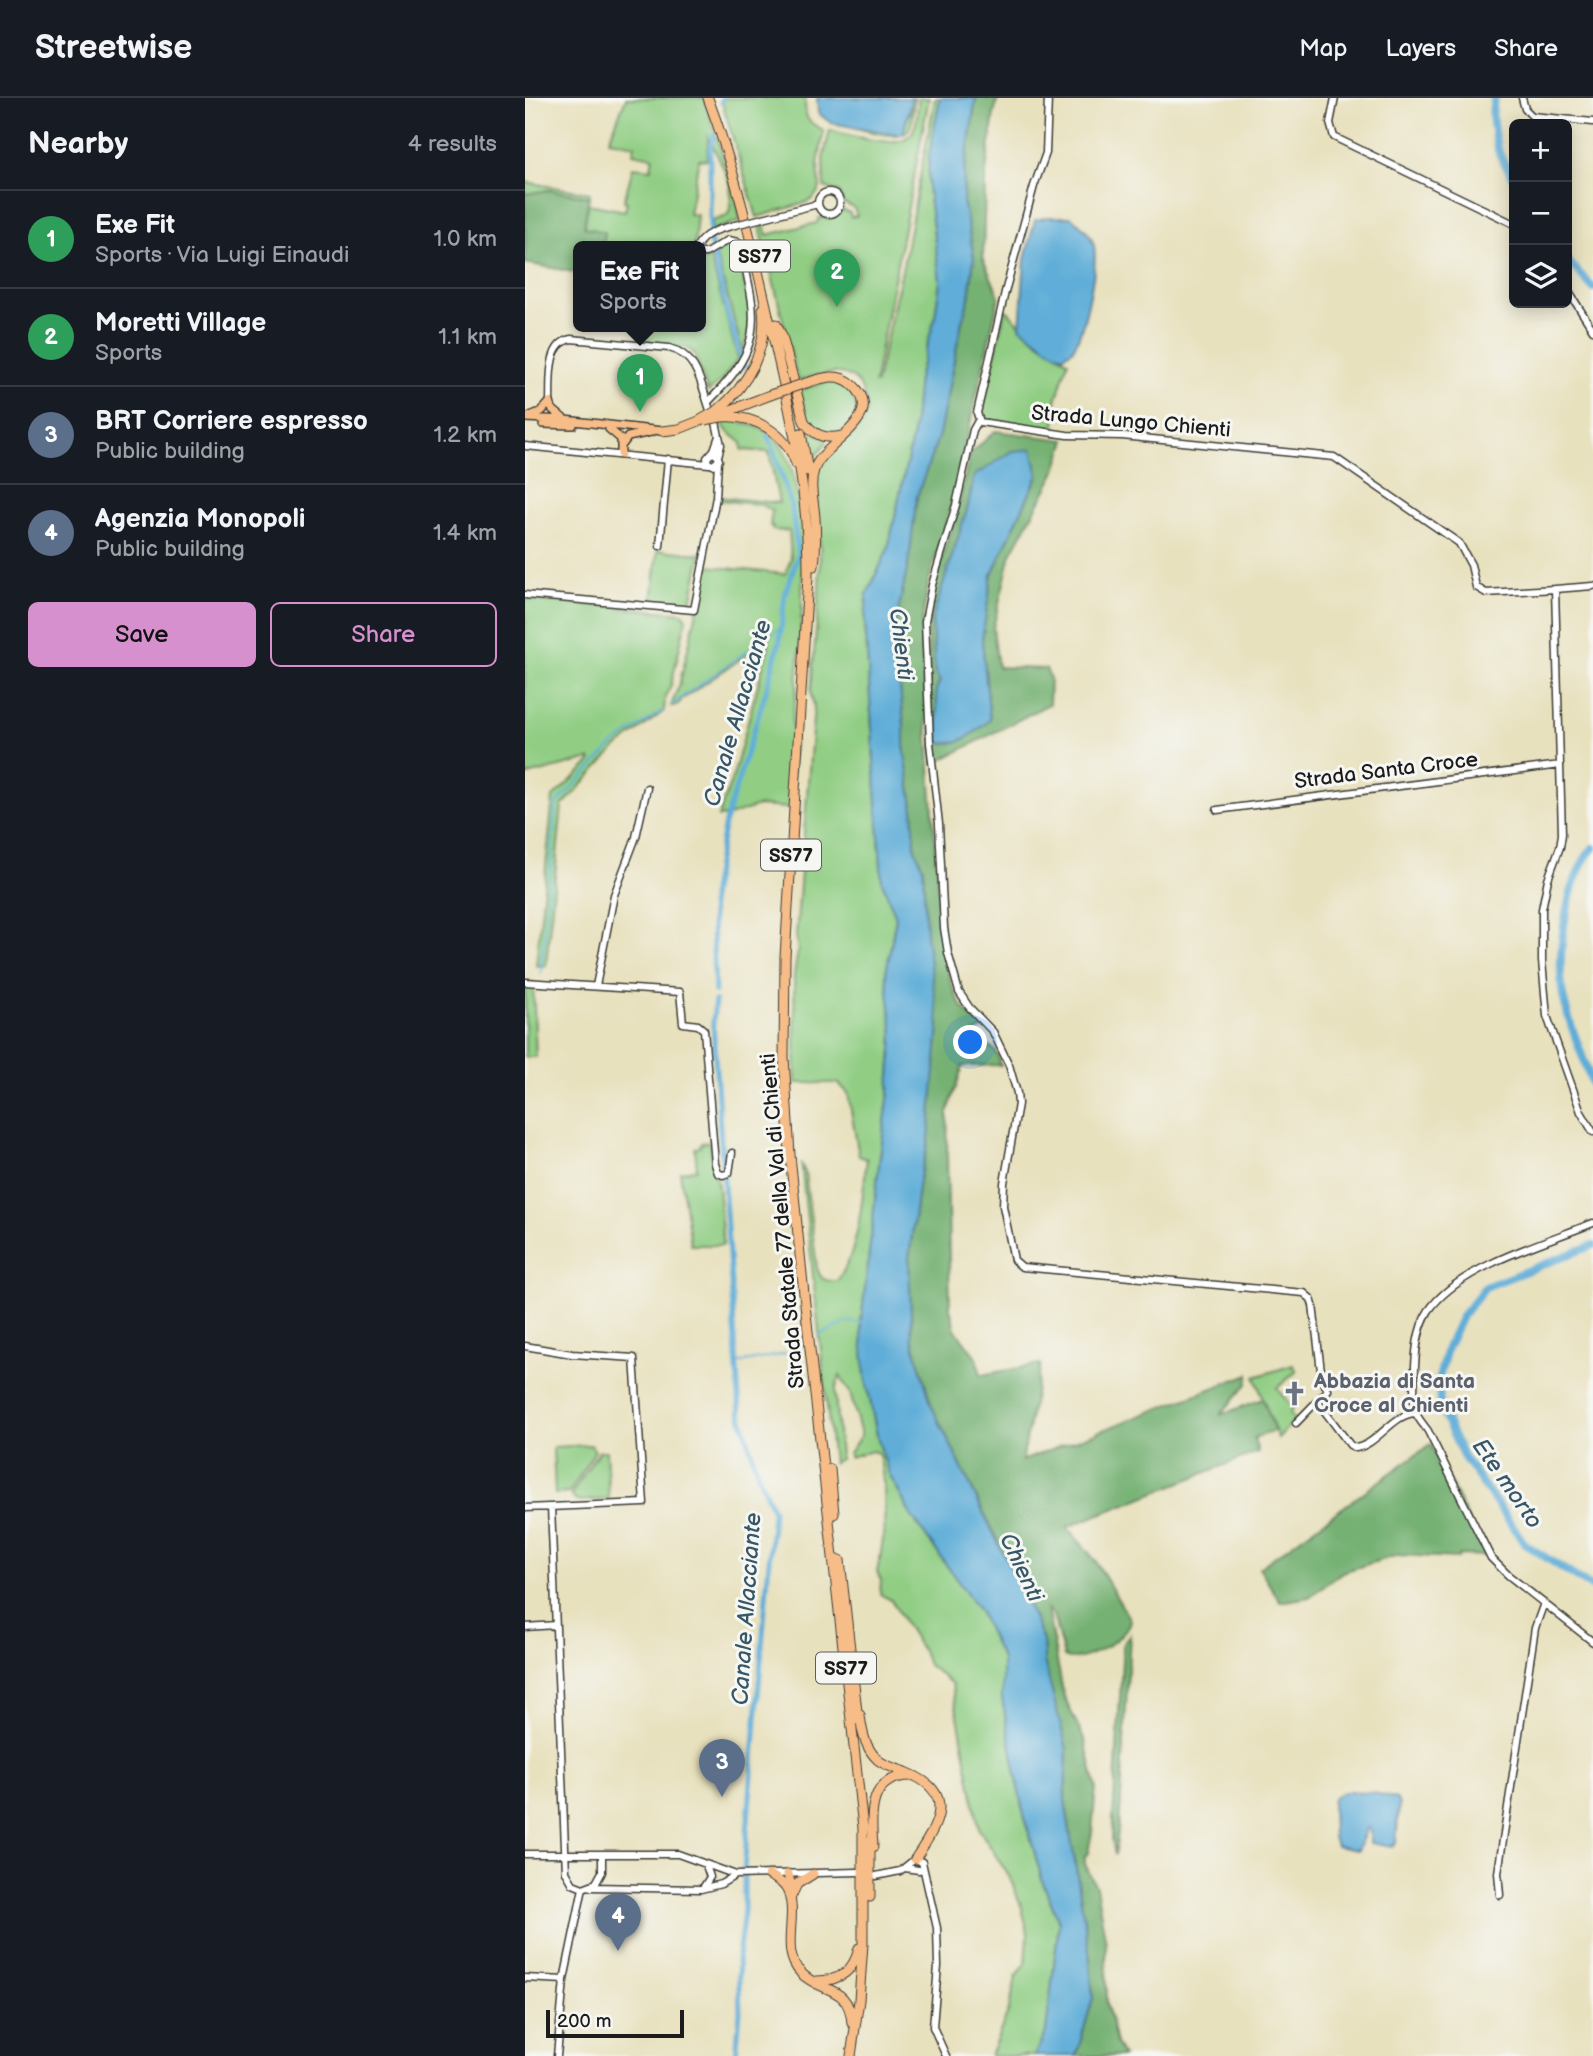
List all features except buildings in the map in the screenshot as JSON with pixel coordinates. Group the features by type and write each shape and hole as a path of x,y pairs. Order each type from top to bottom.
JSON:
{"highway":[{"name":"Strada Statale 77 della Val di Chienti","path":"712,101 752,221 805,453 811,496 811,566 791,964 790,1057 793,1149 825,1458 848,1627 868,1813 870,1891 865,1996 857,2056"},
{"name":"Strada Statale 77 della Val di Chienti","path":"722,130 795,432 807,513 811,566"},
{"path":"715,413 738,391 753,368 763,330 762,303 744,224 743,208"},
{"path":"776,324 782,336 807,425 824,437 835,438 846,434"},
{"path":"658,431 679,429 715,413 831,377 845,379 853,386 861,400 861,413 855,426 824,452 814,469 812,482 816,543 811,566"},
{"path":"715,413 761,424 774,432 790,450 795,459 801,488 804,545 811,566"},
{"name":"Strada Statale 77 della Val di Chienti","path":"829,1488 864,1849 862,1973 849,2056"},
{"path":"848,1627 853,1647 862,1728 867,1745 880,1762 932,1786 940,1806 937,1820 921,1849 920,1867"},
{"path":"870,1891 873,1869 873,1803 881,1788 888,1782 899,1777 916,1777"},
{"path":"807,1978 818,1981 835,1980 849,1970 856,1959 864,1849"},
{"path":"788,1874 790,1950 795,1966 807,1978 833,1990 848,2004 852,2025 849,2056"},
{"path":"789,1893 813,1874"},
{"path":"769,1875 789,1893"}],"main road":[{"path":"550,402 552,409 565,420"},
{"path":"525,420 544,409 550,402"},
{"path":"525,420 565,420 658,431"},
{"path":"525,420 658,431"},
{"path":"609,429 619,435 621,455"},
{"path":"622,445 628,437 658,431"}],"street":[{"path":"1048,98 1046,153 1034,186 1005,292 977,413 978,421 973,430 952,518 932,585 924,634 930,743 948,953 959,992 993,1032 1009,1065 1017,1093 1015,1125 1003,1196 1014,1260 1022,1267 1304,1293 1313,1305 1322,1379 1328,1391 1296,1423"},
{"path":"1335,98 1330,123 1335,137 1509,222"},
{"path":"1522,98 1525,110 1532,116 1593,122"},
{"path":"702,241 709,234 736,225 818,204"},
{"path":"706,251 731,240 740,246 754,308 754,329 746,355 728,381 715,413"},
{"path":"1572,297 1593,330"},
{"path":"525,595 694,610 708,548 717,476 713,459 720,448 719,436 715,413 689,357 677,350 572,339 563,341 556,348 550,402"},
{"name":"Strada Lungo Chienti","path":"978,421 984,425 1067,435 1122,436 1335,457 1459,543 1471,565 1476,587 1481,591 1486,593 1555,589"},
{"path":"525,446 694,462 713,459"},
{"path":"660,546 668,459"},
{"path":"1593,586 1555,589 1562,834 1542,909 1542,961 1547,1016 1581,1112 1593,1132"},
{"name":"Strada Santa Croce","path":"1217,810 1560,765"},
{"path":"596,986 614,895 636,837 647,788"},
{"path":"525,982 680,992 683,1023 698,1025 704,1030 715,1164 718,1173 727,1174 730,1170 732,1153"},
{"path":"1593,1223 1472,1272 1453,1285 1432,1306 1422,1324 1416,1348 1415,1413 1428,1431 1492,1558 1509,1575 1593,1642"},
{"path":"525,1346 572,1354 634,1358 644,1503 525,1508"},
{"path":"1317,1402 1350,1445 1356,1448 1365,1446 1405,1415 1415,1413"},
{"path":"551,1507 567,1877 573,1884 587,1887 701,1889 741,1875"},
{"path":"1500,1895 1498,1873 1535,1628 1544,1603"},
{"path":"525,1627 556,1625"},
{"path":"525,1854 678,1854 741,1875 858,1874"},
{"path":"557,2056 564,1980 587,1887 601,1875 602,1854"},
{"path":"701,1889 709,1880 706,1865"},
{"path":"876,1874 920,1867 937,1928 938,1966 933,2027 946,2056"},
{"path":"525,1978 564,1980"}],"green space":[{"path":"626,98 704,98 736,196 740,221 712,230 712,221 727,216 731,197 727,176 708,137 707,160 699,159 689,214 697,215 694,241 604,241 604,232 584,228 588,204 625,211 627,202 624,201 633,167 651,169 653,157 633,153 635,145 609,140"},
{"path":"724,98 805,98 807,118 823,130 818,164 820,188 813,199 757,217 722,102"},
{"path":"912,98 915,98 912,120 906,132 891,135 849,126 884,131 910,114"},
{"path":"919,98 929,98 874,384 903,266 935,98 940,98 929,155 928,189 940,281 935,317 918,378 913,434 888,549 867,594 865,622 882,882 896,917 886,973 893,1034 889,1093 861,1323 865,1375 878,1440 889,1474 911,1515 979,1611 1002,1659 1002,1698 1022,1807 1043,1883 1059,1922 1046,2032 1034,2056 990,2056 1009,2010 1016,1977 1026,1963 1028,1933 1010,1878 979,1829 952,1684 928,1665 891,1600 880,1594 881,1580 877,1572 885,1513 879,1454 873,1451 849,1457 861,1435 850,1393 840,1376 835,1391 840,1459 833,1463 801,1163 805,1172 817,1268 824,1279 837,1281 851,1255 855,1239 867,1159 859,1156 848,1093 838,1083 796,1083 794,975 798,951 796,936 814,706 811,693 819,584 816,482 822,462 856,430 863,421 866,410 865,397 860,386 846,374 827,373 798,381 759,223 763,221 767,235 817,223 819,218 833,217 843,210 850,213 851,217 857,216 854,208 843,203 839,192 824,187 823,159 830,130 871,140 904,139 915,127"},
{"path":"976,98 998,98 985,179 983,259 999,296 954,495 928,583 921,634 945,958 960,1003 984,1028 974,1033 974,1037 996,1051 1001,1065 963,1066 948,1112 950,1308 955,1329 976,1357 981,1375 1041,1364 1022,1461 1249,1374 1247,1384 1220,1415 1263,1399 1275,1431 1254,1438 1258,1452 1067,1527 1095,1560 1130,1620 1121,1635 1102,1649 1081,1658 1064,1657 1053,1615 1047,1609 1064,1697 1085,1741 1096,1787 1092,1832 1085,1864 1096,1887 1106,1943 1107,2003 1116,2043 1123,2056 1076,2056 1093,1998 1089,1951 1065,1800 1067,1749 1044,1661 1043,1641 1024,1595 932,1407 912,1339 909,1258 919,1180 929,1140 926,936 923,868 915,849 894,631 909,560 917,496 939,435 969,298 974,257 963,201 964,174"},
{"path":"525,182 590,193 589,197 549,190 525,194"},
{"path":"549,190 589,197 584,227 604,232 604,241 573,241 573,272 525,263 525,194"},
{"path":"728,245 735,246 750,307 749,328 743,353 715,251"},
{"path":"710,257 738,359 720,382 708,392 694,353 687,348 638,341 640,332 706,332 706,258"},
{"path":"1005,310 1029,335 1068,361 1056,401 1055,429 989,421 982,415"},
{"path":"831,381 844,386 852,394 856,404 851,423 845,430 835,434 822,433 809,426 800,390"},
{"path":"730,420 769,433 787,456 800,518 801,628 792,718 794,737 789,808 758,806 718,817 734,773 769,644 768,641 762,644 677,705 671,706 679,686 708,566 785,574 791,559 789,531 772,530 772,510 762,505 719,500 719,497 779,503 769,452 742,450 742,443 727,431 721,422"},
{"path":"804,426 827,440 811,467"},
{"path":"995,431 1066,440 1055,473 1011,554 993,628 998,667 1046,669 1050,678 1049,704 934,764 927,626 933,588 959,502 970,454","holes":["974,476 1038,476 992,574 982,640 990,720 939,743 940,681 936,667"]},
{"path":"658,550 701,554 691,602 687,604 652,601"},
{"path":"525,599 682,613 686,620 664,711 616,748 562,806 546,965 536,966 553,797 591,762 590,759 525,776"},
{"path":"525,982 533,982 536,1057 525,1057"},
{"path":"710,1142 713,1171 718,1185 723,1245 691,1245 680,1172 697,1169 695,1148 700,1147 701,1143"},
{"path":"1293,1365 1297,1371 1277,1388 1293,1408 1290,1413 1295,1420 1278,1438 1255,1377"},
{"path":"1431,1444 1486,1556 1459,1555 1458,1558 1398,1555 1342,1572 1309,1597 1280,1602 1259,1568"},
{"path":"591,1445 595,1451 569,1493 555,1494 553,1447"},
{"path":"599,1451 606,1451 609,1499 576,1501 571,1495"},
{"path":"1130,1634 1120,1816 1115,1855 1112,1839 1123,1643"}],"water":[{"path":"817,98 912,98 903,134 896,134 831,123 818,113"},
{"path":"940,98 976,98 964,174 963,201 974,257 969,298 939,435 917,496 909,560 894,631 915,849 923,868 926,936 939,1025 929,1140 919,1180 909,1258 912,1339 932,1407 1024,1596 1043,1641 1044,1661 1067,1749 1065,1800 1089,1951 1093,1998 1076,2056 1034,2056 1046,2032 1059,1922 1043,1883 1022,1807 1002,1698 1002,1659 979,1611 911,1515 889,1474 878,1440 865,1375 861,1323 889,1093 893,1034 886,973 896,917 882,882 865,622 867,594 888,549 913,434 918,378 935,317 940,281 928,189 929,155"},
{"path":"1071,217 1089,234 1095,251 1090,297 1081,329 1072,350 1063,356 1050,350 1020,327 1025,259 1035,220"},
{"path":"1032,449 1038,475 992,574 982,640 990,720 961,740 939,743 936,690 940,681 935,674 932,619 968,506 974,476 1013,451"},
{"path":"1343,1792 1372,1792 1397,1799 1399,1805 1396,1843 1392,1847 1370,1843 1370,1829 1367,1827 1358,1850 1336,1846 1333,1837 1332,1803 1334,1797"}],"waterway":[{"name":"Canale Allacciante","path":"721,102 722,98"},
{"name":"Ete morto","path":"1495,98 1495,137 1499,153 1509,171"},
{"name":"Canale Allacciante","path":"713,135 710,149 710,240 744,367"},
{"name":"Ete morto","path":"1572,265 1593,288"},
{"name":"Canale Allacciante","path":"768,436 771,444"},
{"name":"Canale Allacciante","path":"715,992 711,897 725,822 766,691 780,639 785,593 798,556 792,508 773,449"},
{"path":"671,705 781,627"},
{"path":"541,973 556,804 615,743 664,710"},
{"name":"Ete morto","path":"1593,848 1583,862 1569,901 1564,923 1561,968 1565,1004 1593,1086"},
{"name":"Canale Allacciante","path":"715,1001 715,1055 740,1412 758,1475 773,1511 744,1870 744,1911 738,1956 740,2012 736,2056"},
{"name":"Ete morto","path":"1593,1245 1485,1287 1462,1316 1447,1348 1439,1378 1440,1407 1463,1456 1525,1544 1593,1588"},
{"path":"820,1335 847,1322 862,1323"},
{"path":"735,1364 789,1353 804,1344"}],"place":[{"name":"Moretti Village","path":"837,307"},
{"name":"Exe Fit","path":"640,412"},
{"name":"Abbazia di Santa Croce al Chienti","path":"1294,1393"},
{"name":"BRT Corriere espresso","path":"722,1797"},
{"name":"Agenzia Monopoli","path":"618,1951"}],"water label":[{"name":"Chienti","path":"902,644"},
{"name":"Chienti","path":"1022,1567"}]}
